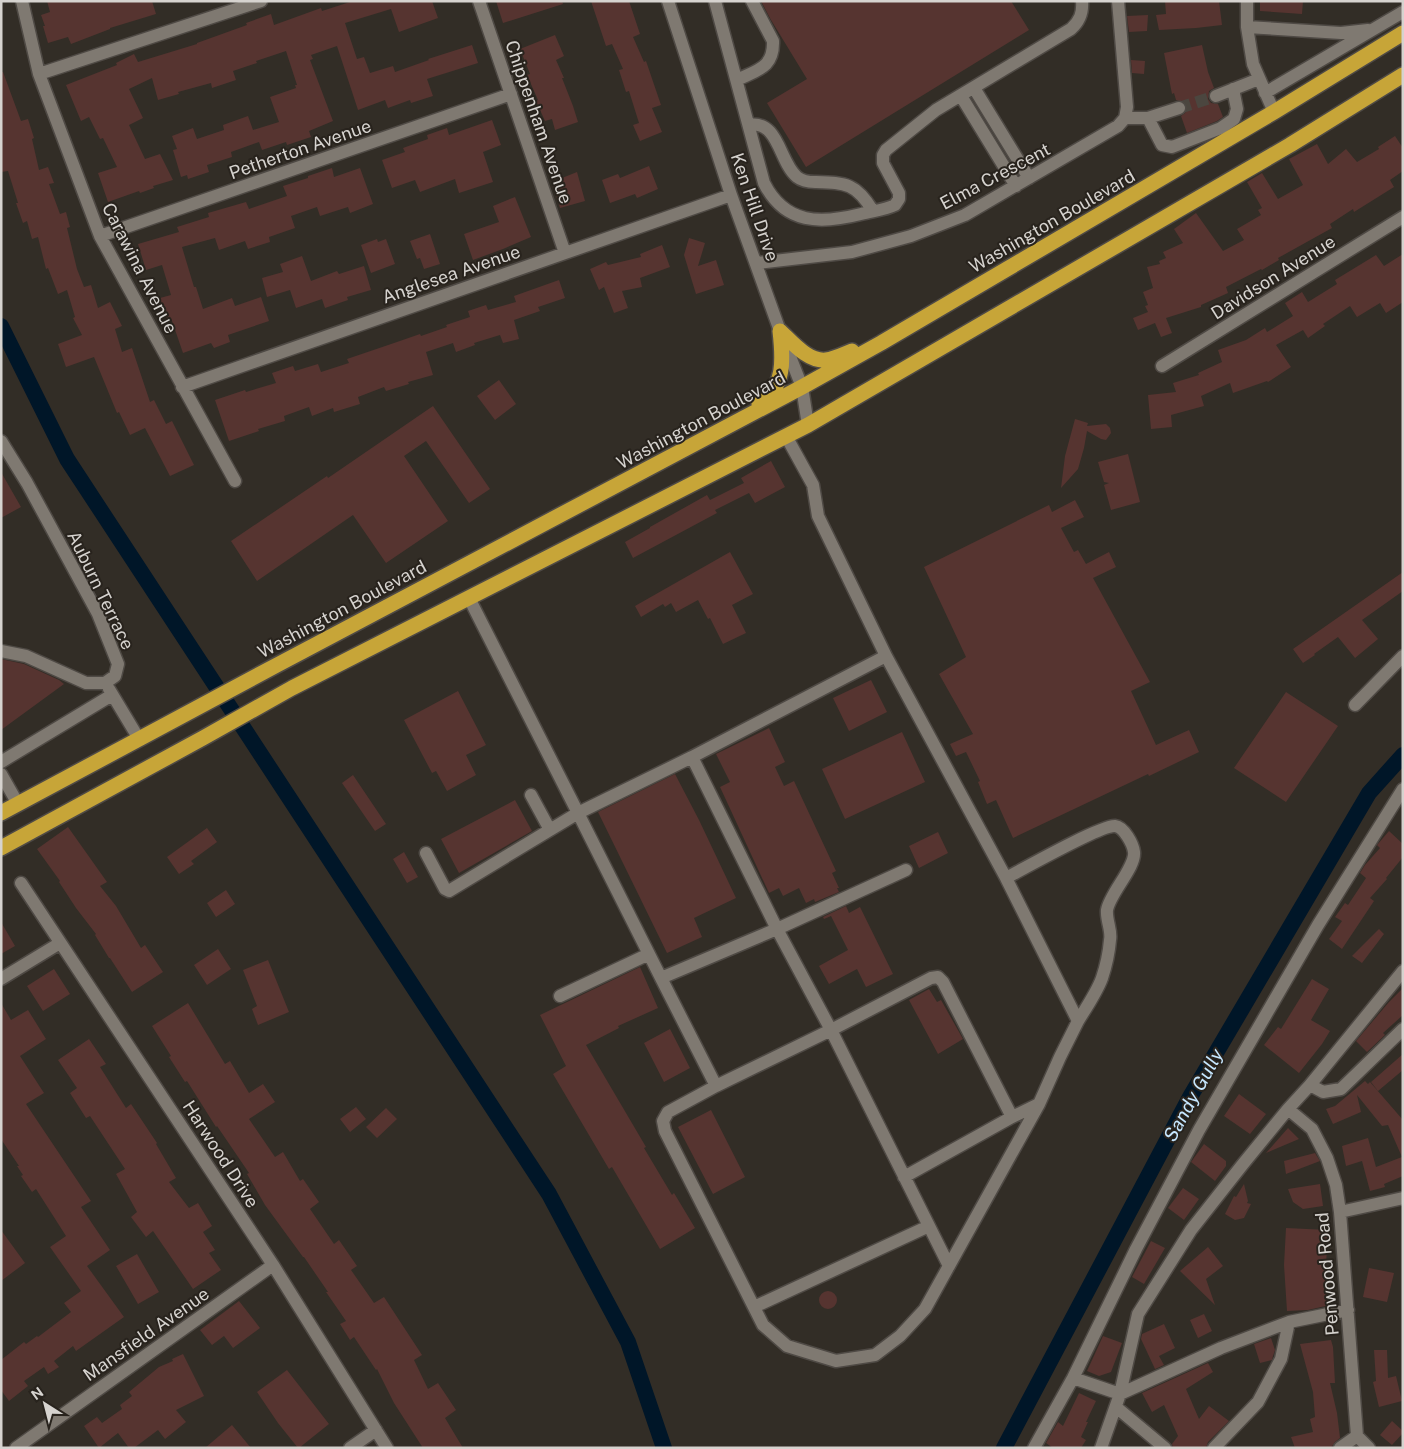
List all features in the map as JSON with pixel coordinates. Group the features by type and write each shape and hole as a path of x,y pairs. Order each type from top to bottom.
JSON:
{"highway":[{"name":"Washington Boulevard","path":"1,813 276,665 802,387 881,343 1403,34"},
{"path":"1,848 292,688 808,425 1282,150 1403,75"},
{"path":"780,331 799,349 813,357 824,360 881,343"},
{"path":"719,432 738,415 762,403 772,394 778,383 782,366 780,331"}],"street":[{"name":"Carawina Avenue","path":"22,1 38,74 100,236 234,482"},
{"path":"38,74 261,1"},
{"name":"Chippenham Avenue","path":"479,1 565,253"},
{"name":"Ken Hill Drive","path":"668,1 731,195 802,387 808,425"},
{"path":"715,1 764,183 775,201 783,208 808,218 824,220 841,219 893,206 897,203 899,193 883,163 884,152 936,110 1071,29 1079,20 1082,1"},
{"path":"736,80 766,66 770,61 774,48 773,41 752,1"},
{"path":"1118,1 1126,107 1125,118 1148,118 1179,108"},
{"path":"1247,1 1247,27 1252,64 1274,112"},
{"path":"1265,93 1403,12"},
{"path":"1247,27 1341,33 1373,29"},
{"path":"1216,96 1259,79"},
{"path":"974,88 1029,178"},
{"path":"1148,118 1162,145 1172,147 1221,128 1234,119 1237,108 1233,89"},
{"name":"Petherton Avenue","path":"100,236 511,94"},
{"path":"961,96 1016,186"},
{"name":"Elma Crescent","path":"757,264 852,252 911,236 965,215 1118,126 1125,118"},
{"path":"749,124 758,124 769,130 792,171 798,178 806,182 836,183 852,187 865,198 872,211"},
{"name":"Anglesea Avenue","path":"182,387 731,195"},
{"name":"Davidson Avenue","path":"1162,366 1403,217"},
{"path":"786,436 813,485 818,516 886,656 1006,878 1078,1021"},
{"name":"Auburn Terrace","path":"1,441 27,483 98,614 118,664 115,676 105,683"},
{"path":"469,598 716,1086"},
{"path":"1,651 26,656 86,683 105,683 139,739"},
{"path":"426,853 445,889 449,891 578,813 692,757 886,656"},
{"path":"1355,705 1403,656"},
{"path":"1,762 112,695"},
{"path":"692,757 949,1266"},
{"path":"1,774 18,804"},
{"path":"1034,1448 1073,1378 1136,1249 1199,1130 1318,925 1403,789"},
{"path":"531,795 550,830"},
{"path":"1006,878 1106,827 1115,826 1122,828 1129,838 1134,852 1132,862 1117,887 1107,910 1111,938 1102,978 1078,1021 1039,1104 925,1309 900,1336 875,1356 836,1360 787,1346 763,1325 665,1131 663,1121 668,1112 716,1086 831,1030 931,978 938,977 943,982 1012,1117"},
{"path":"661,978 906,870"},
{"name":"Harwood Drive","path":"21,883 273,1265 387,1448"},
{"path":"1,979 60,943"},
{"path":"560,996 650,954"},
{"path":"1101,1448 1120,1394 1138,1314 1191,1230 1403,971"},
{"path":"1310,1085 1323,1092 1340,1089 1403,1029"},
{"path":"904,1177 1039,1104"},
{"name":"Penwood Road","path":"1288,1110 1312,1129 1327,1158 1336,1185 1340,1212 1357,1436"},
{"path":"1340,1212 1403,1198"},
{"path":"754,1307 929,1226"},
{"name":"Mansfield Avenue","path":"16,1448 273,1265"},
{"path":"1073,1378 1120,1394 1221,1348 1289,1322 1348,1310"},
{"path":"1214,1448 1258,1402 1281,1359 1289,1322"},
{"path":"1116,1407 1164,1448"},
{"path":"350,1448 376,1430"},
{"path":"1340,1448 1357,1436 1369,1448"}],"building":[{"path":"47,1 152,1 156,14 110,28 71,44 68,37 48,43 41,15 50,12"},
{"path":"353,1 432,1 438,18 399,32 391,9 345,23 357,59 364,57 370,73 393,66 395,72 472,45 478,63 427,79 433,96 411,103 410,100 388,108 385,100 358,110 337,46 311,55 313,59 310,60 333,121 309,131 311,137 287,145 286,142 262,150 259,142 231,152 232,157 207,165 209,172 188,179 187,175 181,177 173,150 177,149 172,136 193,128 197,139 224,130 223,125 248,116 253,130 279,122 270,97 296,88 295,85 297,85 286,51 233,71 236,80 212,88 211,83 178,92 179,94 158,100 152,78 129,89 143,118 129,125 145,159 160,154 173,180 153,186 154,188 140,193 139,191 108,202 98,173 117,167 103,138 100,139 89,117 81,121 66,85 117,65 116,63 134,54 138,62 197,44 271,14 274,25 321,8 322,11"},
{"path":"496,1 562,1 563,4 503,23"},
{"path":"591,1 629,1 640,34 633,37 644,62 646,61 661,105 652,108 662,132 640,141 633,125 639,123 629,91 626,92 619,70 623,69 612,44 606,46"},
{"path":"761,1 1011,1 1029,30 806,167 767,103 807,79"},
{"path":"1165,1 1219,1 1222,25 1159,30 1156,15 1166,14"},
{"path":"1260,1 1303,1 1302,14 1260,11"},
{"path":"1148,15 1147,31 1129,32 1127,16"},
{"path":"555,35 564,56 556,60 564,78 562,78 578,122 555,130 552,119 545,121 536,101 538,100 527,75 530,74 520,49"},
{"path":"1202,45 1214,88 1209,91 1208,99 1211,103 1218,104 1223,117 1187,133 1181,116 1185,113 1187,106 1184,102 1176,100 1174,93 1172,94 1164,53"},
{"path":"1131,60 1145,61 1144,74 1132,73"},
{"path":"1,72 3,72 21,121 28,119 34,138 32,139 39,170 48,167 54,183 49,184 60,214 66,212 70,227 67,228 77,269 84,287 91,285 98,308 110,302 122,326 115,329 122,352 132,348 150,402 154,400 166,424 172,421 194,465 170,476 145,428 130,435 119,412 117,413 94,357 66,367 58,344 82,335 73,318 75,317 67,290 58,294 48,268 46,269 38,237 32,239 27,221 23,223 8,171 1,172"},
{"path":"492,120 501,145 483,152 493,182 459,193 455,179 420,192 415,180 392,188 382,160 405,152 403,148 428,139 427,135 447,128 449,135"},
{"path":"1395,136 1403,148 1403,171 1390,180 1394,187 1354,212 1353,209 1330,224 1332,228 1278,258 1279,260 1226,287 1228,293 1201,305 1201,307 1166,318 1172,333 1161,337 1155,323 1138,330 1133,318 1148,312 1145,306 1148,305 1143,292 1153,288 1147,267 1160,264 1159,261 1166,258 1163,252 1183,243 1174,229 1196,213 1223,251 1244,240 1237,229 1261,215 1258,210 1262,208 1247,182 1262,173 1278,199 1303,185 1289,159 1317,144 1328,164 1346,149 1357,162 1379,149 1378,147"},
{"path":"649,166 658,189 637,198 635,194 610,203 602,180 618,174 620,178"},
{"path":"332,168 334,177 360,168 373,204 350,213 348,207 320,216 317,207 291,216 295,228 269,237 270,242 248,249 245,241 219,250 215,238 182,247 203,309 232,298 235,306 261,297 269,321 228,335 230,342 214,348 211,343 183,353 171,318 167,320 160,298 171,295 162,265 146,270 138,244 179,232 177,227 209,217 208,213 246,202 249,209 287,196 283,186"},
{"path":"577,172 585,201 560,208 552,182"},
{"path":"515,197 531,237 473,260 464,234 499,222 493,206"},
{"path":"430,234 440,264 424,269 420,258 417,259 410,241"},
{"path":"689,238 705,243 698,266 716,260 724,285 696,294 684,255"},
{"path":"377,239 378,242 386,239 395,264 371,273 361,245"},
{"path":"662,245 670,267 640,278 642,287 622,291 628,308 614,313 604,287 599,290 590,269 606,262 608,265 641,257 640,254"},
{"path":"1403,254 1403,302 1386,313 1380,303 1357,317 1350,306 1323,324 1325,326 1308,338 1303,330 1276,345 1291,367 1268,382 1233,393 1230,383 1201,396 1204,406 1171,415 1172,427 1151,429 1148,395 1176,392 1173,383 1199,375 1198,373 1222,362 1218,350 1246,340 1265,328 1267,332 1293,316 1285,303 1302,292 1308,302 1337,284 1335,280 1376,255 1384,266"},
{"path":"302,256 311,281 337,271 339,274 364,266 371,290 347,297 348,300 325,308 322,299 296,308 290,290 267,297 262,278 283,272 280,264"},
{"path":"559,280 565,298 538,307 540,311 514,320 519,339 503,343 500,335 474,343 475,345 456,352 453,343 426,352 433,375 386,391 384,387 358,397 360,404 334,412 333,408 312,416 309,407 284,416 285,421 258,429 259,431 229,441 215,400 245,390 246,392 276,383 272,373 293,366 295,371 318,364 321,372 349,363 347,359 420,334 421,336 470,317 468,311 486,305 488,310 516,302 514,296"},
{"path":"499,380 516,404 495,420 477,396"},
{"path":"433,406 490,489 469,503 426,441 404,456 448,521 386,563 353,515 257,581 231,541 327,476 328,478"},
{"path":"1075,419 1088,423 1087,426 1106,424 1110,428 1111,433 1106,440 1087,431 1078,469 1061,488 1065,456"},
{"path":"1128,454 1140,502 1111,510 1104,485 1109,483 1104,482 1098,462"},
{"path":"771,461 785,487 755,503 749,493 715,510 717,513 633,558 625,542 707,495 710,500 744,483 741,478"},
{"path":"1,472 21,507 1,518"},
{"path":"1075,500 1084,517 1061,528 1074,552 1078,550 1086,564 1109,552 1116,567 1093,578 1150,682 1131,691 1156,745 1189,730 1199,752 1013,838 996,800 987,804 978,782 980,781 966,752 956,756 950,744 973,734 939,674 966,657 924,567 1049,505 1052,512"},
{"path":"730,552 753,594 732,605 746,633 723,644 710,618 708,619 698,600 676,612 671,603 665,607 663,604 641,617 635,606"},
{"path":"1403,572 1403,591 1362,620 1378,639 1355,658 1338,637 1303,663 1293,649"},
{"path":"1,659 24,664 64,684 1,730"},
{"path":"871,680 887,712 849,731 833,698"},
{"path":"458,691 486,745 466,755 476,775 447,791 436,771 432,773 404,720"},
{"path":"1286,692 1338,726 1286,802 1234,768"},
{"path":"769,728 785,762 775,767 784,786 794,781 836,871 832,873 839,892 815,902 814,899 806,903 799,888 783,896 779,888 769,893 720,787 730,782 716,754"},
{"path":"902,732 925,782 845,819 822,769"},
{"path":"675,774 736,898 694,918 702,937 667,953 598,812"},
{"path":"353,775 386,824 375,831 342,783"},
{"path":"515,800 532,831 459,873 441,839"},
{"path":"68,827 107,882 100,886 116,906 141,948 145,945 163,972 132,992 109,958 96,934 76,908 60,881 37,849"},
{"path":"207,828 217,842 191,861 194,864 179,874 167,857"},
{"path":"1389,831 1403,844 1403,857 1370,898 1374,901 1342,949 1329,939 1342,921 1335,917 1345,903 1348,905 1366,878 1360,873 1380,848 1377,845"},
{"path":"938,832 948,853 919,868 909,846"},
{"path":"404,852 418,877 407,883 393,859"},
{"path":"226,890 235,904 216,917 207,903"},
{"path":"846,906 849,913 860,907 893,974 866,987 857,969 829,984 819,966 848,950 831,916 824,919 823,917"},
{"path":"1,922 15,946 1,954"},
{"path":"1379,929 1384,934 1362,963 1352,956"},
{"path":"218,949 231,969 207,985 194,965"},
{"path":"268,960 289,1012 258,1025 252,1009 257,1006 243,970"},
{"path":"640,967 658,1008 618,1026 619,1028 586,1045 646,1147 644,1148 672,1195 674,1193 695,1228 660,1249 612,1167 609,1169 553,1074 566,1066 540,1015"},
{"path":"54,969 70,994 43,1011 27,986"},
{"path":"1312,979 1329,989 1311,1020 1330,1031 1299,1073 1264,1045 1278,1027 1281,1029"},
{"path":"1403,988 1403,1015 1383,1033 1385,1035 1367,1052 1356,1041"},
{"path":"929,989 937,1002 941,1000 963,1039 938,1054 909,1000"},
{"path":"1,1003 11,1020 28,1010 46,1039 20,1056 44,1093 26,1104 91,1201 81,1207 110,1250 87,1266 124,1317 76,1351 73,1346 54,1361 59,1367 48,1374 44,1367 24,1381 28,1386 9,1401 1,1390 1,1360 24,1342 26,1344 38,1337 71,1312 64,1303 81,1291 50,1247 66,1236 36,1189 32,1192 21,1176 23,1175 17,1166 19,1166 1,1139"},
{"path":"188,1003 225,1064 230,1061 249,1093 263,1084 275,1102 249,1119 275,1157 283,1152 300,1181 303,1179 319,1202 310,1209 334,1244 339,1240 357,1266 351,1270 374,1303 384,1297 422,1355 414,1360 428,1389 438,1383 456,1410 445,1418 463,1448 423,1448 394,1403 377,1369 354,1337 350,1340 340,1324 346,1321 326,1292 328,1292 265,1205 247,1174 249,1173 169,1057 171,1056 152,1026"},
{"path":"670,1029 690,1068 664,1082 644,1043"},
{"path":"89,1039 106,1064 100,1067 126,1108 131,1104 157,1143 176,1178 169,1182 189,1208 198,1203 212,1226 203,1232 215,1250 209,1253 221,1270 193,1289 153,1231 146,1237 131,1217 137,1212 116,1174 125,1169 90,1116 86,1118 70,1093 77,1088 58,1060"},
{"path":"1403,1054 1403,1070 1378,1091 1371,1082"},
{"path":"1365,1081 1368,1084 1370,1082 1403,1120 1403,1176 1384,1184 1385,1187 1370,1191 1362,1161 1346,1166 1342,1146 1368,1138 1376,1167 1402,1157 1388,1125 1382,1126 1357,1095 1361,1112 1333,1124 1326,1109 1335,1106"},
{"path":"1239,1094 1266,1114 1250,1134 1224,1116"},
{"path":"356,1107 366,1119 350,1132 340,1119"},
{"path":"386,1108 397,1119 377,1138 366,1127"},
{"path":"711,1110 745,1177 713,1194 678,1127"},
{"path":"1288,1128 1299,1139 1266,1153"},
{"path":"1204,1144 1226,1161 1226,1166 1215,1181 1191,1162"},
{"path":"1315,1153 1320,1161 1286,1174 1284,1161"},
{"path":"1244,1184 1247,1203 1251,1204 1244,1218 1235,1220 1225,1214 1234,1196 1236,1197"},
{"path":"1320,1184 1323,1206 1303,1209 1293,1202 1288,1189"},
{"path":"1183,1188 1199,1199 1184,1220 1168,1208"},
{"path":"1286,1228 1328,1230 1325,1283 1329,1283 1330,1305 1308,1310 1287,1311 1284,1265"},
{"path":"1,1230 25,1263 1,1281"},
{"path":"1151,1241 1165,1248 1144,1284 1132,1277"},
{"path":"1208,1247 1223,1266 1206,1279 1215,1305 1180,1271"},
{"path":"137,1254 159,1292 138,1304 116,1266"},
{"path":"1369,1268 1394,1273 1387,1302 1363,1297"},
{"path":"824,1291 832,1291 837,1296 835,1307 824,1309 819,1304 819,1296"},
{"path":"239,1301 260,1328 233,1348 224,1336 212,1345 200,1330"},
{"path":"1204,1314 1212,1331 1198,1338 1190,1320"},
{"path":"1164,1324 1175,1348 1159,1356 1164,1365 1155,1369 1141,1339 1142,1334"},
{"path":"1103,1336 1122,1343 1111,1372 1099,1376 1087,1371"},
{"path":"1271,1338 1275,1350 1272,1360 1260,1363 1254,1344"},
{"path":"1331,1340 1335,1383 1330,1383 1337,1413 1340,1438 1331,1448 1295,1448 1291,1437 1313,1432 1310,1419 1315,1417 1313,1392 1300,1344"},
{"path":"1374,1350 1387,1350 1388,1378 1396,1376 1402,1401 1379,1407 1373,1382 1376,1381"},
{"path":"183,1354 204,1396 176,1410 186,1422 165,1439 158,1430 134,1448 129,1448 118,1433 99,1448 84,1426 97,1417 102,1423 122,1409 120,1405 132,1396 129,1392 159,1367"},
{"path":"1208,1363 1213,1372 1186,1389 1199,1419 1209,1406 1229,1421 1208,1442 1206,1448 1173,1448 1172,1444 1178,1436 1164,1405 1152,1412 1142,1393"},
{"path":"287,1370 329,1424 299,1448 278,1423 257,1392"},
{"path":"1079,1393 1096,1401 1081,1437 1086,1440 1081,1448 1053,1448 1046,1443 1058,1422 1063,1426"},
{"path":"1392,1421 1403,1433 1392,1445 1380,1435"},
{"path":"232,1425 251,1448 205,1448"}],"waterway":[{"path":"1,326 67,459 549,1194 628,1342 664,1448"},
{"name":"Sandy Gully","path":"1004,1448 1190,1097 1369,793 1403,755"}],"tunnel":[{"path":"1179,108 1216,96"}]}
